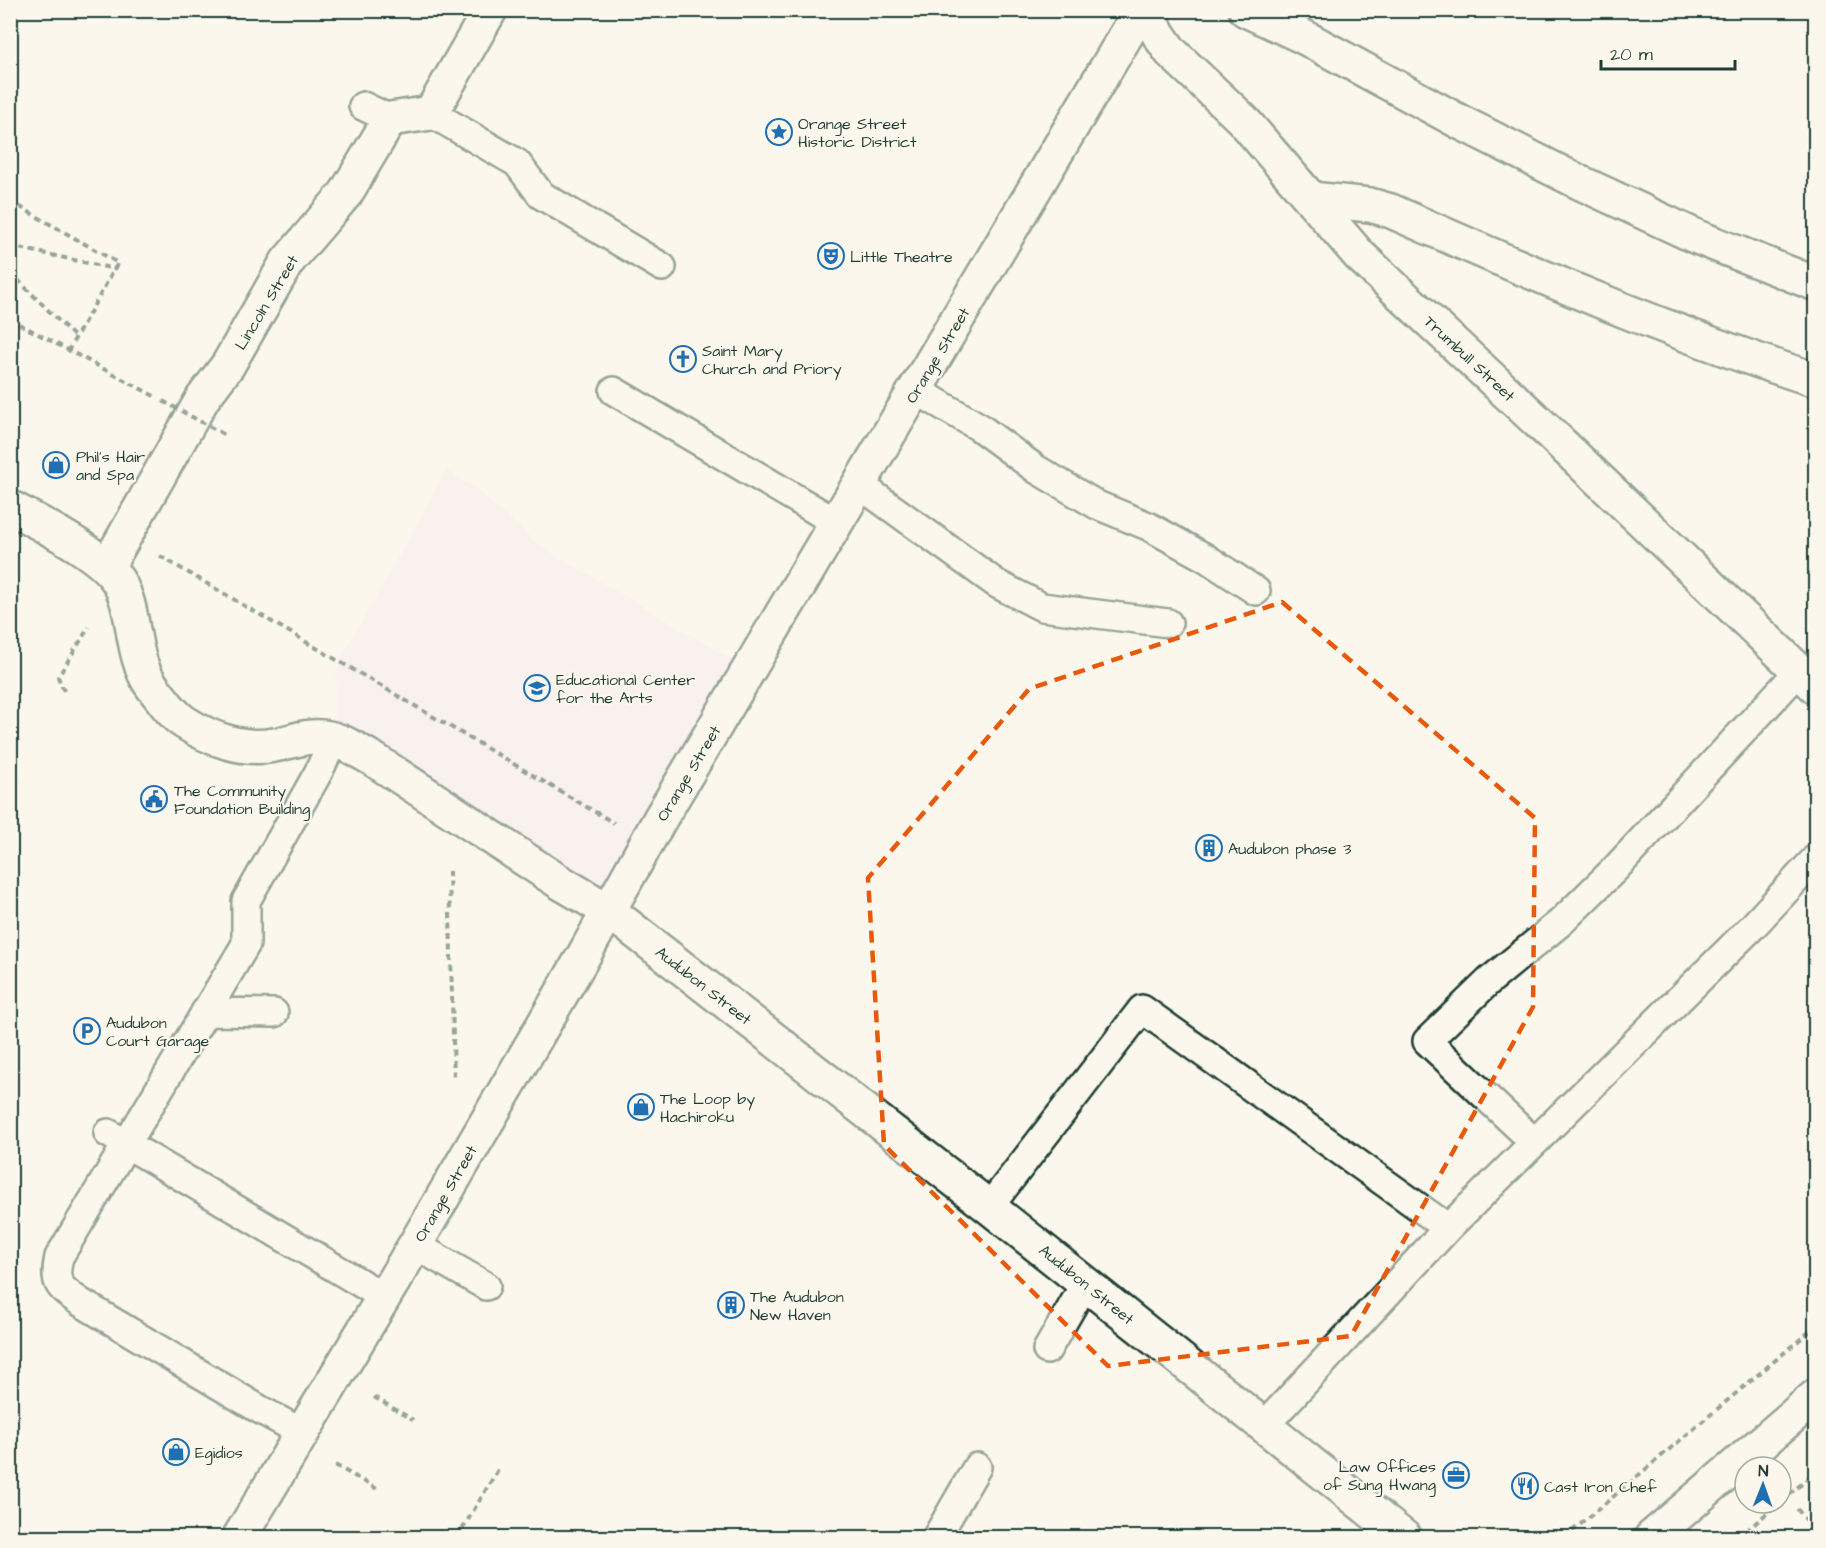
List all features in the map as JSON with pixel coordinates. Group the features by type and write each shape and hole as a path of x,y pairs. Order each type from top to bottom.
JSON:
{"main road":[{"path":"431,113 490,10"},
{"name":"Orange Street","path":"239,1538 415,1245 660,819 1141,10"},
{"name":"Trumbull Street","path":"1146,10 1171,52 1243,120 1359,255 1549,432 1807,679"},
{"path":"1246,10 1304,37 1460,122 1579,182 1697,237 1815,284"},
{"name":"Lincoln Street","path":"107,567 203,398 228,366 287,262 346,193 376,112 431,113"},
{"path":"1311,200 1370,205 1391,211 1527,272 1652,322 1815,380"},
{"name":"Audubon Street","path":"10,507 107,567 118,581 128,601 140,663 148,681 182,721 218,740 251,747 274,745 308,737 334,739 373,759 558,881 609,910 989,1207 1405,1538"},
{"path":"1651,1538 1815,1396"}],"lane":[{"path":"431,113 517,163 541,195 662,267"},
{"path":"916,390 979,427 1036,469 1097,505 1148,526 1206,558 1257,591"},
{"path":"614,391 837,523"},
{"path":"860,485 997,584 1042,607 1168,622"},
{"path":"1534,1142 1427,1041 1489,981 1561,922 1807,679"},
{"path":"303,1432 110,1320 60,1287 55,1274 59,1257 117,1138 205,1012 246,944 246,901 318,773 334,739"},
{"path":"1264,1425 1448,1228 1753,926 1815,858"},
{"path":"989,1207 1142,1009 1448,1228"},
{"path":"205,1012 274,1013"},
{"path":"117,1138 384,1297"},
{"path":"415,1245 486,1286"},
{"path":"1047,1350 1085,1284"},
{"path":"936,1538 977,1467"}],"path":[{"path":"10,201 118,262 68,351"},
{"path":"10,246 115,269"},
{"path":"10,272 75,337"},
{"path":"10,319 225,435"},
{"path":"151,551 617,825"},
{"path":"64,691 58,677 89,627"},
{"path":"10,793 21,775"},
{"path":"449,871 454,1081"},
{"path":"1564,1538 1815,1326"},
{"path":"374,1397 413,1420"},
{"path":"335,1465 377,1489"},
{"path":"457,1538 499,1468"},
{"path":"1793,1491 1815,1472"},
{"path":"1797,1509 1815,1531"},
{"path":"1738,1538 1765,1515"}],"highlighted area":[{"path":"1282,602 1535,818 1533,1007 1351,1336 1108,1366 884,1145 868,878 1029,689"}],"shaded area":[{"name":"Educational Center for the Arts","path":"447,470 477,490 533,540 560,558 749,669 609,911 334,739 336,675 339,662"}],"place":[{"name":"Orange Street Historic District","path":"779,132"},
{"name":"Little Theatre","path":"831,256"},
{"name":"Saint Mary Church and Priory","path":"683,359"},
{"name":"Phil's Hair and Spa","path":"56,465"},
{"name":"Educational Center for the Arts","path":"537,688"},
{"name":"The Community Foundation Building","path":"154,799"},
{"name":"Audubon phase 3","path":"1209,848"},
{"name":"Audubon Court Garage","path":"87,1031"},
{"name":"The Loop by Hachiroku","path":"641,1107"},
{"name":"The Audubon New Haven","path":"731,1305"},
{"name":"Egidios","path":"176,1452"},
{"name":"Law Offices of Sung Hwang","path":"1456,1475"},
{"name":"Cast Iron Chef","path":"1525,1486"}]}
